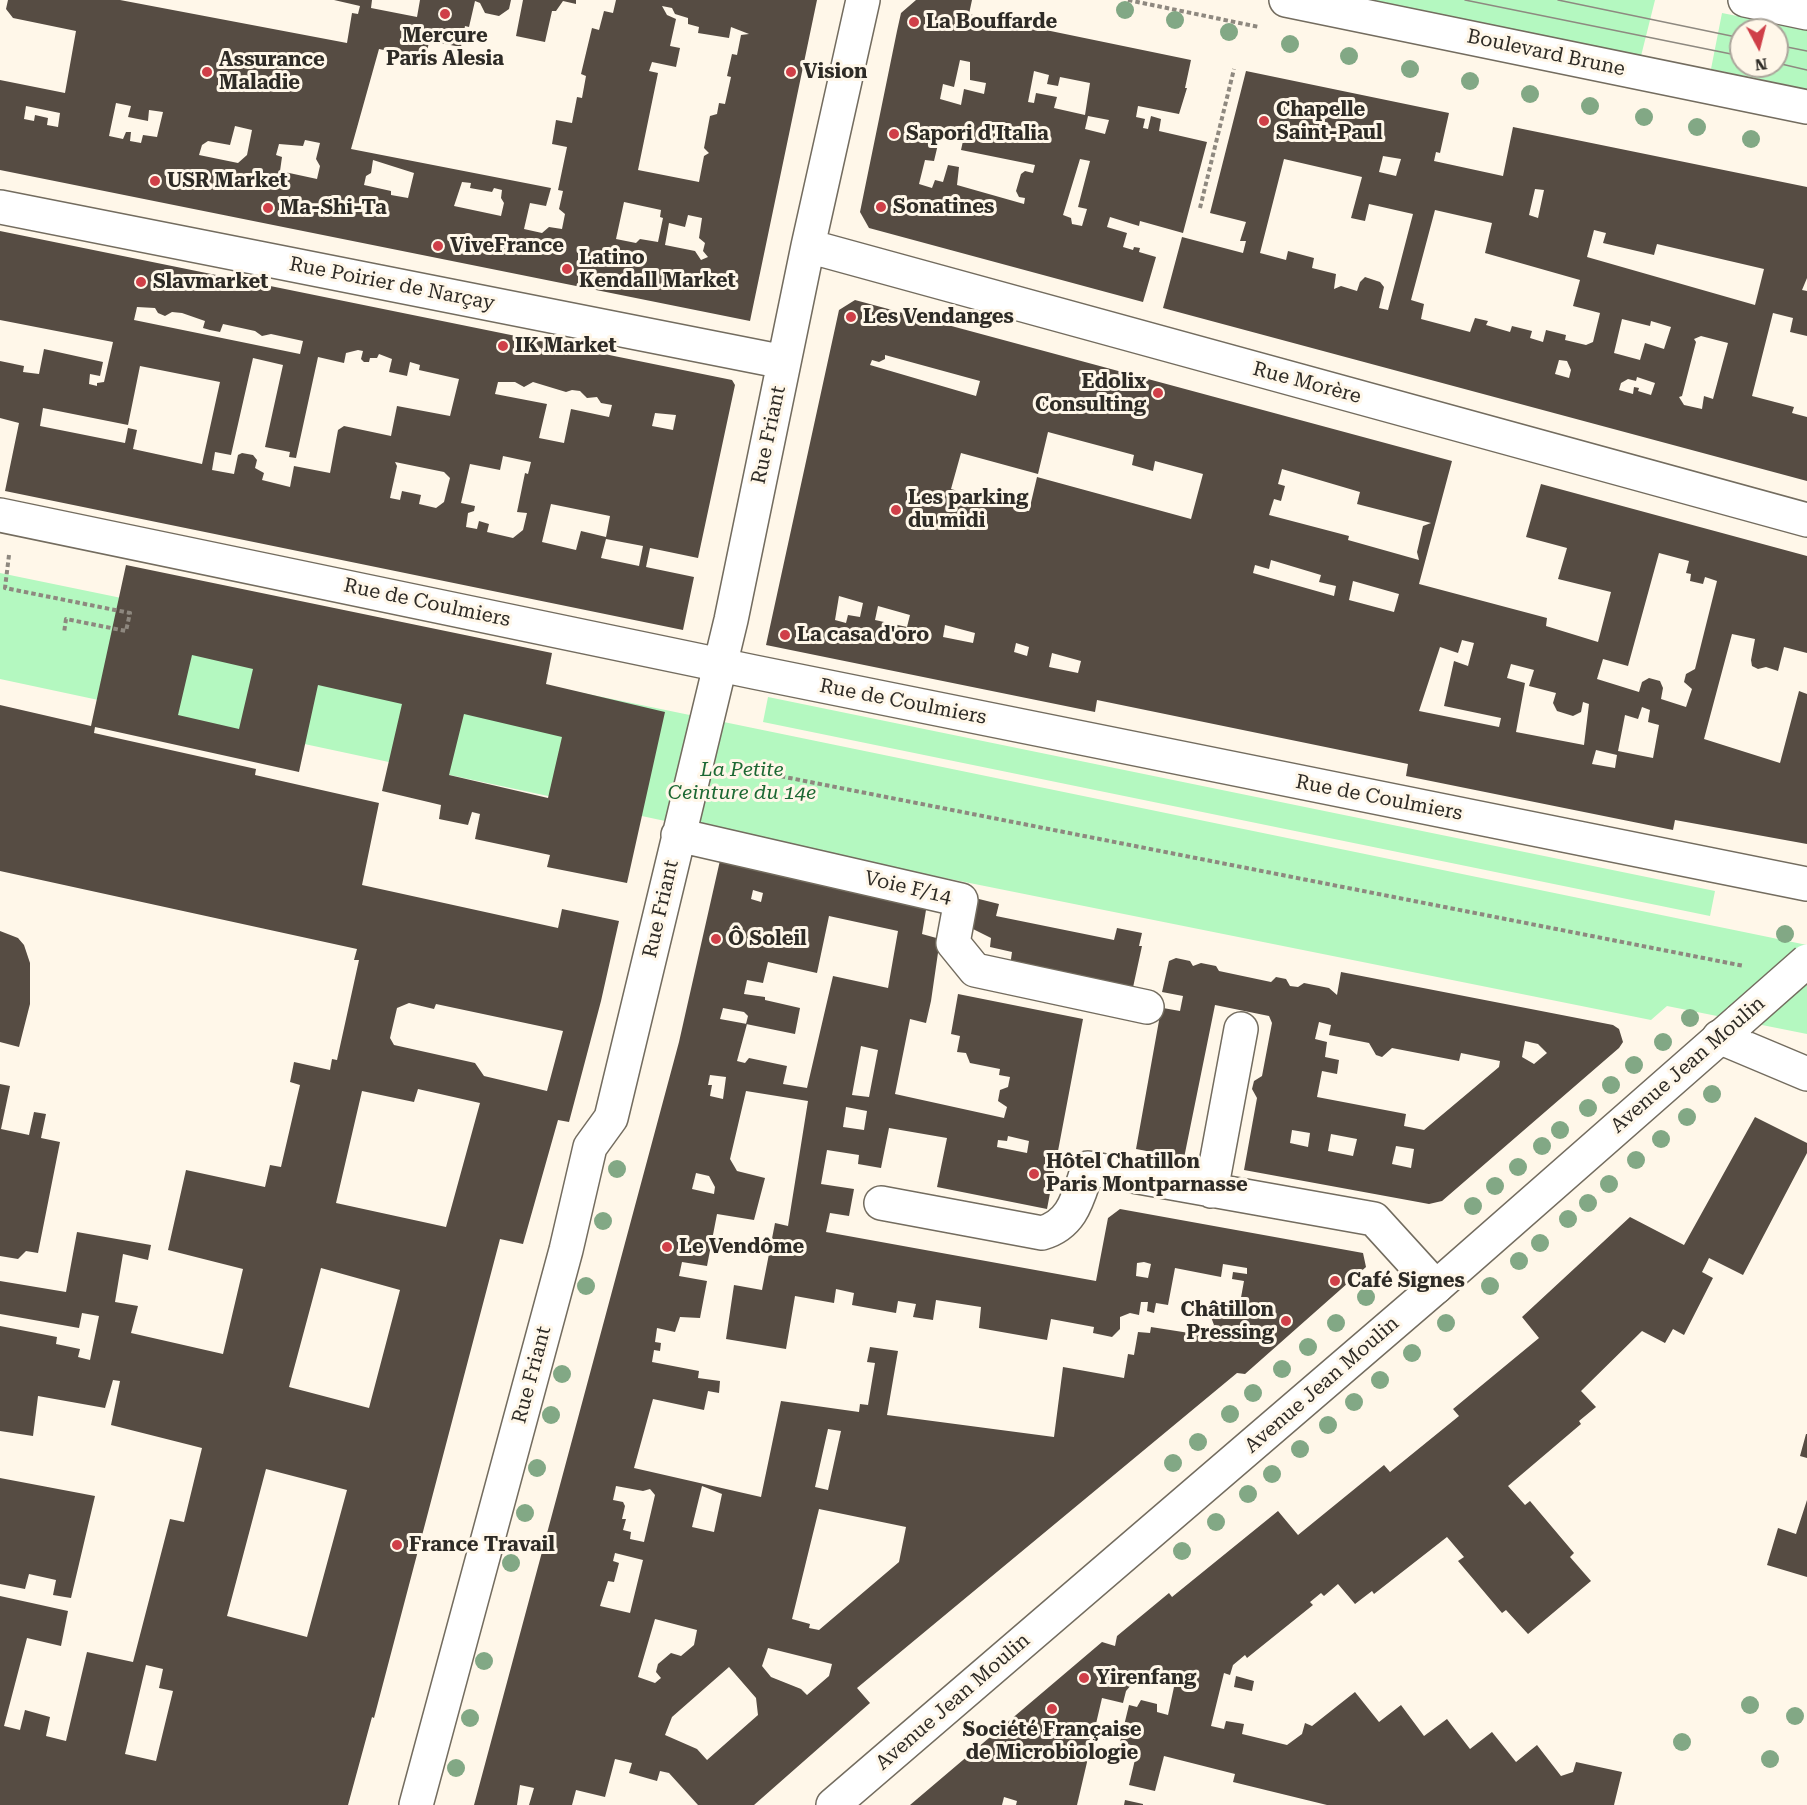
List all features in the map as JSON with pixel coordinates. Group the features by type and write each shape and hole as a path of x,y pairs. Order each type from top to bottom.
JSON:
{"street":[{"name":"Rue Friant","path":"416,1805 566,1250 590,1147 611,1118 678,835 727,666 734,608 784,362 863,0"},
{"name":"Boulevard Brune","path":"1286,0 1807,106"},
{"path":"1745,0 1802,8"},
{"name":"Rue Poirier de Narçay","path":"0,207 784,362"},
{"name":"Rue Morère","path":"808,246 1807,520"},
{"name":"Rue de Coulmiers","path":"0,515 727,666 1807,884"},
{"name":"Voie F/14","path":"678,835 961,900 953,943 975,970 1147,1007"},
{"name":"Avenue Jean Moulin","path":"833,1805 1436,1287 1807,961"},
{"path":"1211,1191 1241,1029"},
{"path":"1730,1029 1807,1074"},
{"path":"881,1203 1042,1233 1056,1229 1066,1221 1075,1205 1088,1168 1374,1219 1436,1287"}],"path":[{"path":"1200,208 1234,69"},
{"path":"8,561 5,588 130,614 126,631 66,619 64,633"},
{"path":"744,769 1749,967"}],"green space":[{"path":"1366,0 1655,0 1641,56"},
{"path":"1722,13 1747,18 1729,18 1729,73 1711,69"},
{"path":"1789,26 1807,30 1807,89 1754,78 1789,78"},
{"name":"La Petite Ceinture du 14e","path":"0,573 1807,945 1807,1034 1667,1006 1651,1020 726,834 0,679"},
{"path":"768,697 1715,891 1710,916 763,722"}],"building":[{"path":"8,0 120,0 347,43 352,13 358,14 360,6 334,0 372,0 371,8 417,17 420,0 511,0 509,9 499,16 485,13 480,3 475,1 469,27 465,26 461,47 429,41 426,59 379,49 351,149 551,188 546,206 530,203 524,229 542,233 549,227 562,229 565,214 559,209 563,191 558,190 567,147 552,144 556,120 572,123 577,97 582,98 586,76 581,74 592,28 599,30 604,11 613,13 616,0 817,0 750,321 0,170 0,80 65,93 76,31 13,18 6,9","holes":["662,6 672,8 675,14 688,18 688,24 699,27 698,33 729,38 731,27 749,34 741,35 737,55 732,54 727,76 731,77 725,104 719,103 717,114 710,116 704,148 709,153 704,156 699,182 638,170 658,73 649,71 652,62 676,67 680,48 670,46 676,19 667,15","116,103 131,106 128,117 148,121 149,110 163,112 157,137 143,135 141,143 130,141 131,132 126,132 123,139 109,136","26,106 60,113 58,127 47,125 48,118 35,115 34,121 24,119","235,126 252,130 247,155 238,163 199,155 202,145 208,141 230,145","305,140 320,143 316,159 320,166 317,179 280,171 282,157 276,155 279,144 303,146","373,160 414,173 408,198 391,195 391,191 364,185 366,176 371,173","462,182 471,183 470,188 492,192 494,188 502,190 501,198 504,203 501,216 454,206","624,202 661,210 660,217 663,218 658,242 640,239 636,243 616,239","688,215 702,218 699,238 705,243 703,251 708,257 701,260 695,251 665,245 669,223 685,227"]},
{"name":"Mercure Paris Alesia","path":"523,0 576,0 576,4 563,1 556,11 552,11 545,42 516,36"},
{"path":"916,0 972,0 969,14 1191,60 1185,88 1187,88 1179,114 1138,106 1136,117 1145,119 1143,128 1148,129 1151,116 1161,119 1159,131 1207,142 1183,233 1140,221 1139,226 1110,217 1107,227 1127,233 1123,247 1133,250 1134,247 1140,248 1139,252 1156,257 1143,302 869,228 860,212 901,13","holes":["960,60 970,62 970,80 986,83 984,94 964,89 961,105 940,99 943,84 954,87","1034,71 1049,75 1047,84 1058,86 1060,77 1090,83 1085,115 1054,108 1057,97 1036,93 1034,103 1028,102","1088,116 1109,120 1105,134 1085,129","933,127 958,133 956,140 963,141 961,150 1035,165 1033,173 1025,171 1021,174 1016,191 1019,197 1025,198 1024,204 957,185 959,167 948,165 943,182 935,180 932,188 919,184 925,160 934,161 939,140 930,138","1080,159 1090,161 1078,207 1087,209 1082,226 1072,224 1071,218 1063,215"]},
{"path":"1246,71 1449,113 1440,153 1436,152 1434,161 1503,176 1513,127 1807,187 1807,278 1802,290 1807,291 1807,336 1790,332 1793,318 1773,313 1752,396 1794,407 1792,413 1807,417 1807,481 1163,308 1182,237 1243,253 1246,241 1240,241 1246,222 1210,213","holes":["1383,156 1401,159 1396,176 1379,172","1284,159 1362,177 1351,218 1365,221 1369,204 1413,214 1388,310 1379,308 1384,287 1380,282 1365,277 1360,282 1357,291 1341,286 1334,289 1336,274 1312,268 1314,258 1288,251 1286,260 1260,253","1535,189 1544,190 1538,218 1529,215","1435,210 1492,223 1485,253 1580,280 1573,306 1600,313 1593,342 1586,345 1565,340 1566,335 1546,330 1543,342 1530,338 1532,331 1512,326 1510,332 1486,325 1488,321 1475,318 1470,332 1421,319 1424,304 1411,300","1594,230 1606,233 1603,243 1654,255 1657,244 1764,269 1755,305 1587,257","1622,319 1650,326 1651,321 1671,327 1664,349 1645,343 1640,360 1614,353","1701,336 1728,343 1713,399 1704,396 1702,409 1684,405 1679,397 1682,396 1696,342 1694,339","1559,360 1567,361 1571,370 1569,378 1555,374","1637,377 1655,383 1651,395 1638,391 1639,388 1634,387 1633,394 1619,390 1621,383 1628,379 1636,381"]},
{"path":"0,231 732,380 735,385 698,558 650,548 646,567 694,577 683,630 5,491 19,423 0,418 0,361 24,366 23,372 39,374 44,349 103,362 100,376 90,374 89,384 97,386 97,383 104,382 113,342 0,320","holes":["137,307 155,308 158,313 165,316 172,312 182,313 205,321 203,328 210,330 220,332 223,324 255,331 262,336 271,334 303,341 300,354 134,320","358,350 363,351 361,359 364,362 369,362 370,358 377,358 379,354 392,359 389,372 407,376 410,362 420,365 419,370 459,379 450,416 397,406 391,436 344,426 338,430 330,473 294,466 290,487 262,480 264,473 255,468 257,460 253,455 242,453 238,455 234,474 212,470 215,452 231,455 253,358 283,365 265,447 290,452 289,457 296,458 318,357 344,363 346,353","140,366 220,382 202,464 133,449 137,430 128,428 125,443 40,426 43,408 128,425","498,382 515,382 524,387 533,382 566,392 580,391 587,398 597,397 601,403 612,405 609,417 571,409 564,443 539,438 547,404 495,394","655,413 676,415 673,430 652,426","503,456 531,462 528,474 525,473 517,512 527,513 523,530 513,538 487,532 489,524 479,521 477,529 466,527 468,513 474,511 475,506 461,503 470,464 500,470","395,462 444,472 450,478 444,502 436,508 419,504 421,495 402,491 400,500 390,498 397,466","551,504 610,516 606,537 581,531 576,550 542,542","606,539 643,546 639,566 601,558"]},
{"path":"855,300 1452,461 1419,584 1547,618 1546,626 1598,642 1611,592 1558,579 1567,548 1526,537 1541,484 1807,556 1807,653 1784,647 1778,671 1766,667 1758,669 1752,666 1751,660 1755,639 1732,634 1704,739 1780,763 1799,691 1807,694 1807,844 1675,820 1673,830 1406,776 1408,764 1097,700 1095,712 766,645 839,310","holes":["885,355 980,381 976,396 870,365 872,360 879,362 885,359","1048,432 1134,455 1132,465 1153,471 1155,461 1203,474 1191,519 1037,477 1029,511 951,489 961,453 1038,474","1282,469 1360,492 1357,504 1431,523 1423,526 1417,552 1419,560 1348,540 1349,536 1269,515 1274,499 1281,501 1285,486 1278,484","1659,553 1689,561 1686,573 1691,574 1690,581 1703,584 1705,577 1717,581 1695,669 1686,674 1684,682 1692,689 1686,707 1661,699 1663,688 1660,681 1649,678 1642,682 1639,692 1597,679 1603,659 1628,666","1271,560 1321,575 1319,582 1336,586 1334,596 1253,573 1255,565 1269,569","1353,581 1399,594 1394,612 1349,600","839,596 863,603 860,617 848,615 846,623 835,620","878,606 910,615 907,627 875,620","945,625 975,633 973,643 943,637","1462,640 1474,643 1468,666 1454,661 1444,706 1501,718 1499,727 1419,711 1440,647 1458,653","1016,643 1029,647 1027,656 1014,652","1052,653 1081,661 1078,673 1049,667","1511,664 1534,670 1529,686 1556,693 1553,703 1557,711 1573,716 1581,712 1583,702 1589,704 1584,745 1516,732 1525,683 1507,678","1642,707 1650,710 1648,722 1659,725 1653,758 1618,751 1625,715 1638,719","1596,750 1617,755 1615,768 1592,764"]},
{"path":"126,565 552,653 546,684 665,712 627,883 547,867 550,855 475,839 480,814 472,812 468,825 439,819 441,805 382,791 402,704 318,685 299,772 95,727 94,733 256,769 255,775 379,803 362,885 558,928 562,909 619,921 601,1001 569,1122 558,1120 523,1244 500,1239 374,1718 372,1717 348,1805 0,1805 0,1596 68,1611 61,1646 27,1638 4,1726 20,1730 25,1710 50,1717 46,1736 66,1741 87,1652 133,1662 170,1519 184,1522 202,1448 111,1425 120,1381 113,1380 105,1408 38,1396 33,1436 0,1431 0,1326 57,1337 56,1344 80,1349 78,1357 90,1360 99,1316 82,1313 79,1328 0,1314 0,1281 66,1292 77,1232 151,1245 148,1260 123,1254 115,1302 138,1306 131,1333 223,1354 243,1269 168,1250 186,1170 265,1187 270,1165 281,1167 300,1085 290,1082 294,1062 330,1070 332,1059 337,1060 359,960 354,960 357,949 0,871 0,705 91,726","holes":["192,655 253,669 239,729 178,715","464,714 562,737 548,798 449,775","409,1003 434,1009 436,1004 563,1031 547,1091 484,1076 475,1063 394,1045 390,1038 397,1008","418,1089 480,1103 446,1227 336,1203 362,1091 414,1102","321,1268 400,1290 369,1408 289,1387","266,1469 347,1490 307,1637 227,1616","146,1665 163,1669 159,1688 173,1691 156,1761 125,1754"]},
{"path":"721,856 927,904 922,934 940,939 931,1001 926,1023 910,1019 895,1094 1004,1118 1007,1107 998,1101 1000,1090 1008,1087 1010,1077 999,1075 1000,1069 970,1063 966,1053 957,1052 960,1036 951,1034 958,994 1083,1019 1047,1209 937,1187 947,1138 889,1128 881,1168 858,1164 859,1155 827,1150 821,1184 854,1189 849,1216 830,1213 826,1232 1096,1281 1108,1218 1120,1209 1363,1253 1366,1267 1245,1374 1237,1373 857,1688 870,1703 754,1805 698,1805 669,1773 660,1771 657,1781 629,1773 632,1763 615,1759 605,1797 576,1790 572,1805 529,1805 534,1788 520,1785 517,1805 474,1805 679,1042","holes":["753,890 763,893 761,902 751,899","829,916 898,931 888,988 833,976 807,1088 783,1084 787,1066 749,1058 745,1063 737,1061 747,1024 795,1034 800,1008 765,1000 765,997 744,994 747,980 763,983 768,962 817,973","723,1008 744,1012 748,1016 746,1024 720,1019","861,1046 878,1050 869,1097 852,1095","710,1075 726,1077 723,1099 710,1096 712,1085 708,1085","746,1091 808,1101 788,1226 775,1223 762,1290 734,1285 726,1339 786,1349 795,1296 834,1303 836,1289 854,1293 852,1305 896,1313 898,1301 916,1304 913,1317 933,1320 936,1300 981,1307 979,1328 1047,1340 1051,1319 1094,1327 1093,1333 1112,1337 1120,1329 1120,1317 1130,1313 1139,1315 1141,1302 1148,1302 1147,1311 1154,1313 1156,1303 1168,1305 1175,1268 1221,1277 1223,1264 1247,1268 1247,1274 1233,1272 1232,1279 1244,1281 1240,1303 1233,1309 1225,1304 1211,1317 1214,1325 1202,1335 1151,1327 1150,1333 1138,1332 1134,1355 1128,1354 1124,1378 1063,1367 1054,1437 887,1415 898,1351 870,1347 867,1362 875,1363 868,1405 860,1404 859,1412 781,1401 761,1497 634,1468 653,1399 704,1410 708,1391 719,1393 720,1381 698,1378 699,1371 652,1362 654,1350 660,1351 661,1343 655,1342 657,1328 675,1332 680,1317 700,1318 707,1281 679,1276 682,1262 707,1266 717,1214 754,1220 765,1178 737,1171 730,1159","846,1107 867,1111 864,1130 843,1127","1008,1136 1029,1141 1027,1153 997,1147 998,1140 1007,1141","696,1173 709,1176 715,1187 714,1194 692,1189","1137,1263 1151,1264 1148,1278 1136,1276","828,1429 841,1431 828,1490 815,1487","616,1486 643,1491 650,1489 655,1495 644,1542 630,1539 631,1532 623,1530 626,1519 622,1519 625,1506 623,1502 613,1500","702,1486 722,1494 714,1532 692,1527","819,1509 906,1527 899,1562 819,1630 809,1628 810,1624 792,1619","615,1553 643,1560 630,1613 600,1606 608,1581 614,1582 619,1563 613,1561","655,1619 697,1630 694,1645 681,1656 671,1653 658,1664 656,1672 661,1678 655,1683 638,1677","768,1648 832,1664 829,1676 807,1695 801,1689 771,1677 762,1666","729,1667 756,1698 758,1715 707,1760 697,1749 665,1735 672,1717"]},
{"path":"979,899 999,904 996,916 1114,940 1117,928 1142,933 1139,946 1142,946 1132,992 1010,966 1012,952 990,947 991,938 971,928"},
{"path":"0,931 18,938 24,945 30,963 30,1004 19,1047 0,1042"},
{"path":"1176,958 1190,961 1193,966 1201,963 1216,966 1219,971 1271,982 1276,977 1286,979 1290,986 1298,987 1304,983 1329,988 1337,995 1341,972 1613,1025 1619,1029 1623,1042 1619,1048 1442,1201 1429,1204 1244,1170 1257,1098 1252,1089 1254,1081 1262,1076 1272,1023 1269,1016 1215,1005 1184,1158 1136,1149 1160,1015 1163,1008 1180,1011 1183,996 1162,992 1169,961","holes":["1319,1022 1331,1025 1329,1035 1369,1043 1376,1055 1382,1057 1392,1048 1459,1061 1461,1053 1500,1061 1499,1067 1424,1130 1404,1126 1406,1114 1317,1097 1322,1071 1337,1074 1339,1060 1325,1057 1327,1042 1315,1039","1525,1041 1538,1044 1547,1053 1534,1064 1522,1057","1292,1130 1310,1133 1308,1147 1290,1143","1331,1134 1357,1139 1353,1156 1328,1151","1396,1146 1414,1149 1411,1168 1392,1164"]},
{"path":"0,1084 10,1086 1,1129 29,1135 34,1112 46,1114 41,1138 60,1142 38,1253 26,1251 18,1259 0,1256"},
{"path":"1755,1117 1807,1143 1807,1153 1743,1275 1709,1258 1702,1272 1713,1278 1684,1335 1673,1329 1665,1343 1642,1331 1581,1391 1596,1407 1579,1421 1581,1424 1508,1486 1525,1505 1530,1501 1574,1553 1570,1557 1591,1581 1528,1634 1506,1610 1502,1613 1458,1561 1464,1557 1447,1537 1374,1594 1372,1591 1355,1604 1338,1584 1324,1596 1321,1593 1310,1602 1313,1605 1247,1658 1245,1655 1233,1665 1230,1675 1224,1673 1211,1726 1224,1729 1226,1721 1244,1724 1242,1734 1287,1745 1302,1734 1305,1723 1312,1726 1355,1692 1379,1722 1401,1705 1424,1736 1447,1719 1470,1749 1492,1732 1516,1762 1537,1745 1561,1776 1573,1772 1576,1762 1622,1772 1614,1805 1327,1805 1233,1782 1235,1774 1164,1756 1155,1791 1129,1785 1138,1747 1120,1742 1129,1705 1137,1707 1141,1700 1157,1704 1157,1712 1168,1715 1174,1687 1156,1682 1152,1687 1132,1684 1126,1691 1123,1703 1102,1698 1077,1805 1016,1805 1017,1801 1004,1797 1002,1805 910,1805 1102,1642 1115,1646 1117,1636 1169,1593 1172,1597 1278,1511 1298,1535 1384,1465 1390,1472 1459,1416 1453,1409 1539,1338 1522,1317 1630,1217 1684,1245"},
{"path":"1807,1434 1807,1458 1800,1456"},
{"path":"0,1478 95,1496 71,1598 53,1595 56,1580 29,1574 25,1589 0,1584"},
{"path":"1807,1500 1807,1577 1767,1565 1778,1528 1796,1534"},
{"path":"1236,1676 1254,1681 1252,1691 1234,1687"},
{"path":"1125,1800 1143,1804 1143,1805 1124,1805"}],"tram line":[{"path":"1465,0 1729,54"},
{"path":"1558,0 1729,36"},
{"path":"1789,47 1807,51"},
{"path":"1789,66 1807,70"}],"place":[{"name":"Mercure Paris Alesia","path":"445,14"},
{"name":"La Bouffarde","path":"914,22"},
{"name":"Assurance Maladie","path":"207,72"},
{"name":"Vision","path":"791,72"},
{"name":"Chapelle Saint-Paul","path":"1264,121"},
{"name":"Sapori d'Italia","path":"894,134"},
{"name":"USR Market","path":"155,181"},
{"name":"Sonatines","path":"881,207"},
{"name":"Ma-Shi-Ta","path":"268,208"},
{"name":"ViveFrance","path":"438,246"},
{"name":"Latino Kendall Market","path":"567,269"},
{"name":"Slavmarket","path":"141,282"},
{"name":"Les Vendanges","path":"851,317"},
{"name":"IK Market","path":"503,346"},
{"name":"Edolix Consulting","path":"1158,393"},
{"name":"Les parking du midi","path":"896,510"},
{"name":"La casa d'oro","path":"785,635"},
{"name":"Ô Soleil","path":"716,939"},
{"name":"Hôtel Chatillon Paris Montparnasse","path":"1034,1174"},
{"name":"Le Vendôme","path":"667,1247"},
{"name":"Café Signes","path":"1335,1281"},
{"name":"Châtillon Pressing","path":"1286,1321"},
{"name":"France Travail","path":"397,1545"},
{"name":"Yirenfang","path":"1084,1678"},
{"name":"Société Française de Microbiologie","path":"1052,1709"}]}
